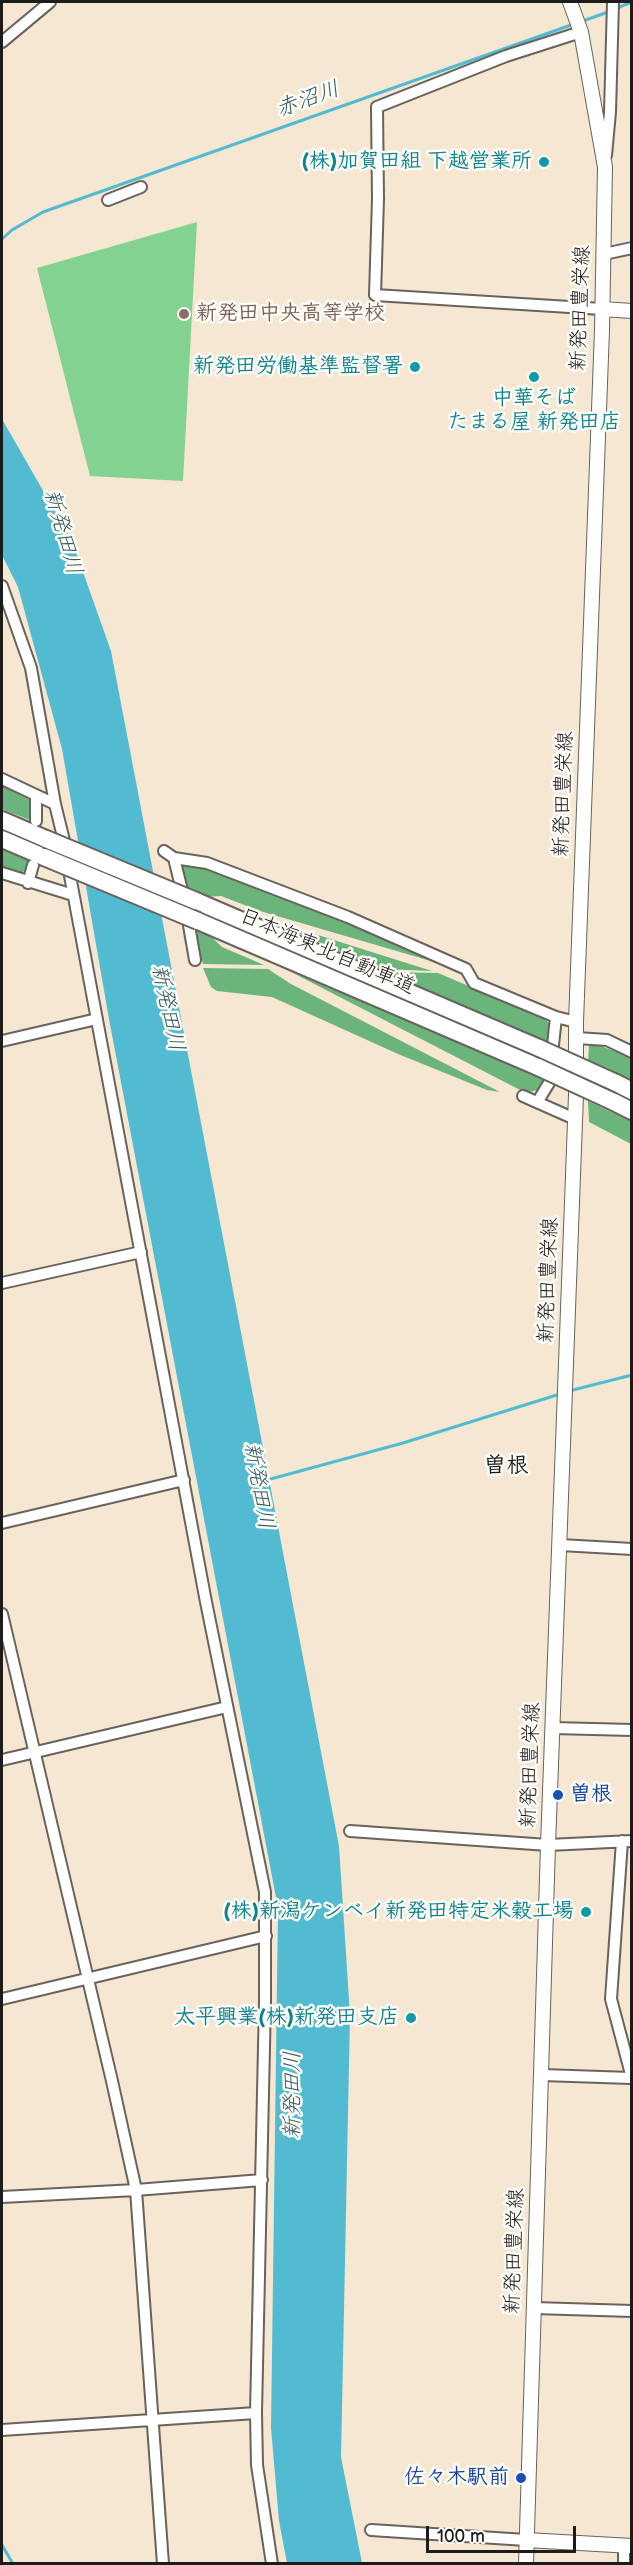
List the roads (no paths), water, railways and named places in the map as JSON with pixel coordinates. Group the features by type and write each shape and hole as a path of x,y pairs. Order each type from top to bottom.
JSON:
{"highway":[{"name":"日本海東北自動車道","path":"2,820 539,1048 632,1091"},
{"name":"日本海東北自動車道","path":"2,839 39,861 198,921 538,1067 632,1111"}],"main road":[{"name":"新発田豊栄線","path":"526,2564 548,1845 604,254 605,167 581,32 570,2"},
{"path":"602,309 632,311"},
{"path":"526,2540 628,2545"}],"street":[{"path":"2,42 50,2"},
{"path":"605,167 610,112 613,2"},
{"path":"581,32 506,56 377,107 378,199 375,295 602,309"},
{"path":"108,200 141,187"},
{"path":"604,254 632,248"},
{"path":"2,586 31,668 183,1480 265,1892 267,1936 256,2413 257,2465 272,2564"},
{"path":"2,779 56,804"},
{"path":"36,795 36,821"},
{"path":"195,960 182,886 169,855 207,863 348,917 466,969 474,983 556,1017 576,1022"},
{"path":"28,882 39,861"},
{"path":"2,873 73,895"},
{"path":"538,1101 549,1083 556,1017"},
{"path":"2,1041 97,1018"},
{"path":"577,1038 607,1040 632,1052"},
{"path":"523,1095 575,1119"},
{"path":"2,1283 141,1252"},
{"path":"2,1523 183,1480"},
{"path":"560,1545 632,1549"},
{"path":"2,1614 136,2190 162,2564"},
{"path":"2,1760 227,1707"},
{"path":"553,1728 632,1730"},
{"path":"350,1831 548,1845 627,1841 611,1999 632,2078 542,2075"},
{"path":"2,1999 267,1936"},
{"path":"2,2197 262,2180"},
{"path":"534,2308 632,2311"},
{"path":"2,2430 256,2413"},
{"path":"371,2530 526,2540"},
{"path":"624,2564 628,2545"}],"water":[{"name":"新発田川","path":"2,419 72,541 111,651 339,1846 350,2015 341,2457 362,2563 287,2563 279,2521 271,2428 278,1908 109,1019 62,749 18,587 2,555"}],"waterway":[{"name":"赤沼川","path":"617,8 632,2"},
{"name":"赤沼川","path":"580,22 611,11"},
{"name":"赤沼川","path":"2,239 12,230 43,212 574,24"},
{"path":"569,1391 632,1375"},
{"path":"267,1480 403,1443 560,1394"},
{"path":"2,2545 13,2564"}],"place":[{"name":"(株)加賀田組 下越営業所","path":"544,162"},
{"name":"新発田中央高等学校","path":"184,314"},
{"name":"新発田労働基準監督署","path":"415,367"},
{"name":"中華そば たまる屋 新発田店","path":"534,377"},
{"name":"曽根","path":"558,1795"},
{"name":"(株)新潟ケンベイ新発田特定米穀工場","path":"586,1912"},
{"name":"太平興業(株)新発田支店","path":"411,2018"},
{"name":"佐々木駅前","path":"521,2478"}],"district":[{"name":"曽根","path":"506,1466"}]}
